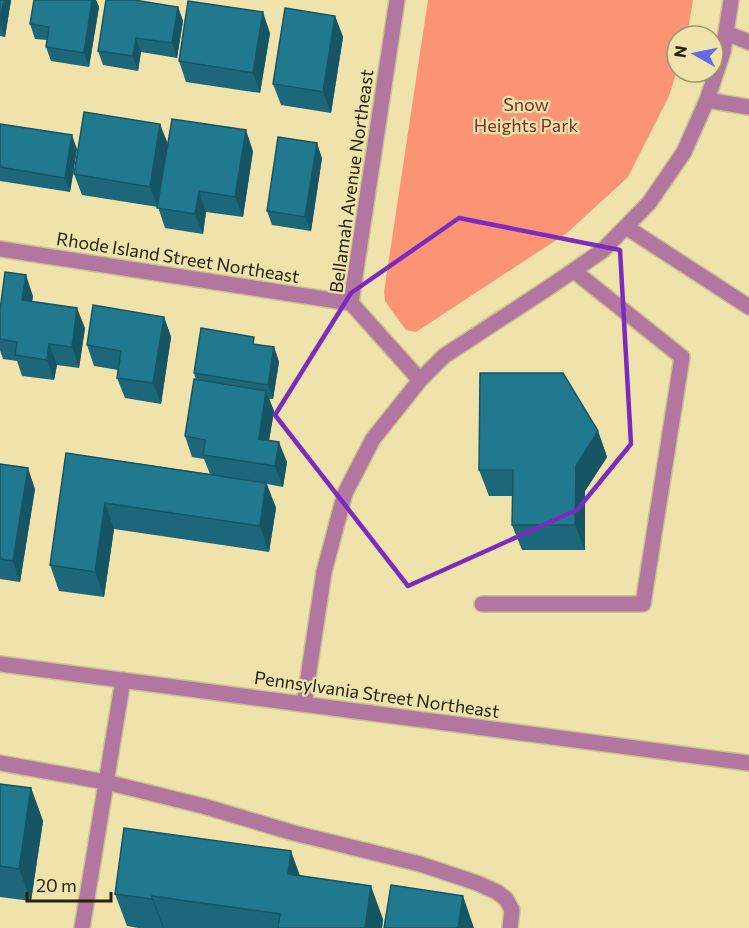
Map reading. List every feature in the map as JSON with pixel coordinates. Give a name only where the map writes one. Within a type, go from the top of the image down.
[{"type":"street","name":"Bellamah Avenue Northeast","points":[[397,0],[351,303],[420,380]]},
{"type":"street","points":[[304,704],[324,572],[345,493],[373,439],[420,380],[444,356],[602,251],[649,203],[684,152],[707,100],[723,52],[731,0]]},
{"type":"street","points":[[726,33],[749,42]]},
{"type":"street","points":[[707,100],[749,107]]},
{"type":"street","points":[[626,227],[749,307]]},
{"type":"street","name":"Rhode Island Street Northeast","points":[[0,249],[351,303]]},
{"type":"street","points":[[482,604],[643,604],[682,357],[574,271]]},
{"type":"street","name":"Pennsylvania Street Northeast","points":[[0,664],[749,763]]},
{"type":"street","points":[[82,928],[123,680]]},
{"type":"street","points":[[0,763],[106,782],[203,806],[294,833],[420,864],[497,892],[506,899],[512,910],[510,928]]},
{"type":"highlighted area","points":[[459,218],[620,250],[631,444],[577,510],[408,586],[275,415],[351,293]]},
{"type":"green space","name":"Snow Heights Park","points":[[428,0],[693,0],[689,24],[665,24],[665,84],[673,84],[669,96],[628,177],[567,233],[416,332],[406,330],[385,301],[384,292]]},
{"type":"building","points":[[0,0],[4,0],[0,23]]},
{"type":"building","points":[[34,0],[92,0],[84,53],[46,47],[49,27],[30,24]]},
{"type":"building","points":[[106,0],[134,0],[178,7],[172,43],[136,38],[133,56],[98,51]]},
{"type":"building","points":[[188,1],[263,12],[253,73],[179,61]]},
{"type":"building","points":[[285,8],[335,16],[323,92],[273,84]]},
{"type":"building","points":[[84,112],[160,124],[150,187],[74,174]]},
{"type":"building","points":[[172,119],[246,130],[235,197],[199,191],[195,214],[157,208]]},
{"type":"building","points":[[0,124],[72,135],[65,178],[0,167]]},
{"type":"building","points":[[278,137],[317,143],[305,217],[267,211]]},
{"type":"building","points":[[5,272],[26,275],[22,300],[77,308],[72,347],[49,344],[47,360],[15,355],[17,342],[0,339],[0,310]]},
{"type":"building","points":[[93,305],[164,317],[153,383],[117,378],[121,351],[87,345]]},
{"type":"building","points":[[201,328],[254,337],[253,344],[274,347],[268,385],[194,373]]},
{"type":"building","points":[[480,373],[563,373],[598,431],[576,466],[575,525],[512,525],[513,470],[479,470]]},
{"type":"building","points":[[194,379],[266,391],[259,439],[279,442],[275,466],[203,455],[205,440],[185,436]]},
{"type":"building","points":[[66,453],[266,483],[260,526],[105,503],[95,572],[50,565]]},
{"type":"building","points":[[0,464],[28,468],[13,561],[0,559]]},
{"type":"building","points":[[0,784],[31,788],[19,869],[0,866]]},
{"type":"building","points":[[124,828],[291,851],[288,874],[371,886],[365,928],[278,928],[280,914],[152,896],[152,899],[115,894]]},
{"type":"building","points":[[391,885],[463,896],[458,928],[384,928]]}]
